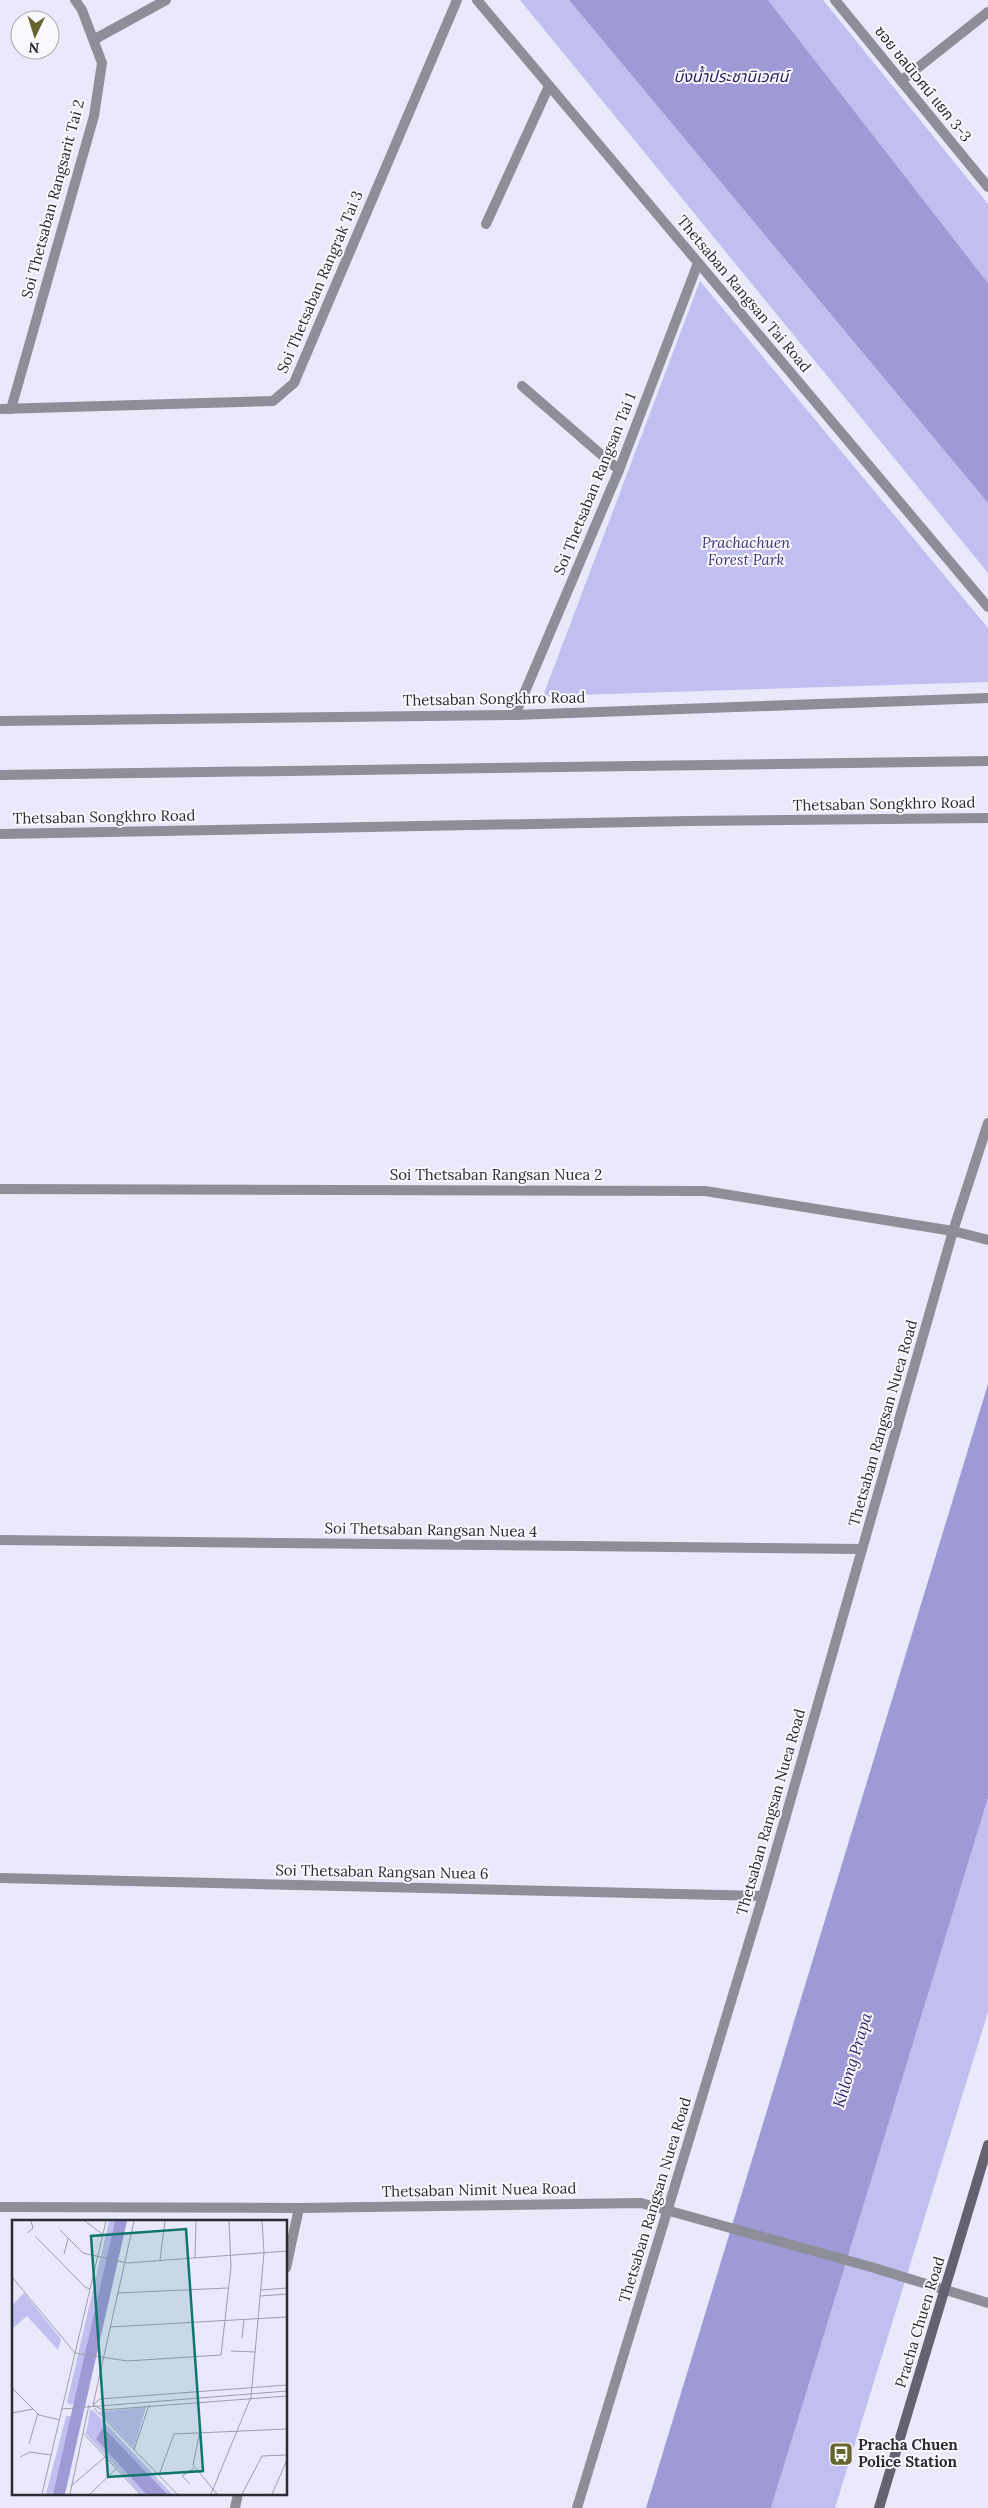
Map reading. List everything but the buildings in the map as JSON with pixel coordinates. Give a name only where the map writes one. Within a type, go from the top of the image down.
[{"type":"main road","name":"Pracha Chuen Road","points":[[879,2508],[988,2144]]},
{"type":"street","name":"Soi Thetsaban Rangsarit Tai 2","points":[[5,409],[94,116],[102,63],[95,39],[82,10],[74,0]]},
{"type":"street","points":[[95,39],[166,0]]},
{"type":"street","name":"Soi Thetsaban Rangrak Tai 3","points":[[5,409],[273,401],[294,383],[457,0]]},
{"type":"street","name":"Thetsaban Rangsan Tai Road","points":[[477,0],[988,607]]},
{"type":"street","name":"ซอย ชลนิเวศน์ แยก 3-3","points":[[836,0],[988,187]]},
{"type":"street","points":[[902,81],[988,12]]},
{"type":"street","points":[[486,224],[549,86]]},
{"type":"street","name":"Soi Thetsaban Rangsan Tai 1","points":[[515,715],[619,470],[698,262]]},
{"type":"street","points":[[522,386],[619,470]]},
{"type":"street","name":"Thetsaban Songkhro Road","points":[[0,721],[515,715],[988,698]]},
{"type":"street","points":[[0,775],[988,761]]},
{"type":"street","name":"Thetsaban Songkhro Road","points":[[0,834],[678,821],[988,818]]},
{"type":"street","name":"Thetsaban Rangsan Nuea Road","points":[[577,2508],[763,1896],[953,1231],[988,1123]]},
{"type":"street","name":"Soi Thetsaban Rangsan Nuea 2","points":[[0,1189],[705,1191],[953,1231],[988,1240]]},
{"type":"street","name":"Soi Thetsaban Rangsan Nuea 4","points":[[0,1540],[862,1549]]},
{"type":"street","name":"Soi Thetsaban Rangsan Nuea 6","points":[[0,1878],[763,1896]]},
{"type":"street","name":"Thetsaban Nimit Nuea Road","points":[[0,2207],[299,2208],[641,2203],[668,2208],[689,2216],[871,2267],[988,2303]]},
{"type":"street","points":[[288,2259],[299,2208]]},
{"type":"green space","points":[[520,0],[569,0],[988,503],[988,573]]},
{"type":"green space","points":[[768,0],[823,0],[988,204],[988,283]]},
{"type":"green space","name":"Prachachuen Forest Park","points":[[700,281],[988,628],[988,682],[543,696]]},
{"type":"green space","points":[[988,1798],[988,2012],[835,2508],[771,2508]]},
{"type":"water","name":"บึงน้ำประชานิเวศน์","points":[[569,0],[768,0],[988,283],[988,503]]},
{"type":"water","name":"Khlong Prapa","points":[[988,1384],[988,1798],[771,2508],[646,2508]]},
{"type":"place","name":"Pracha Chuen Police Station","points":[[841,2454]]}]
